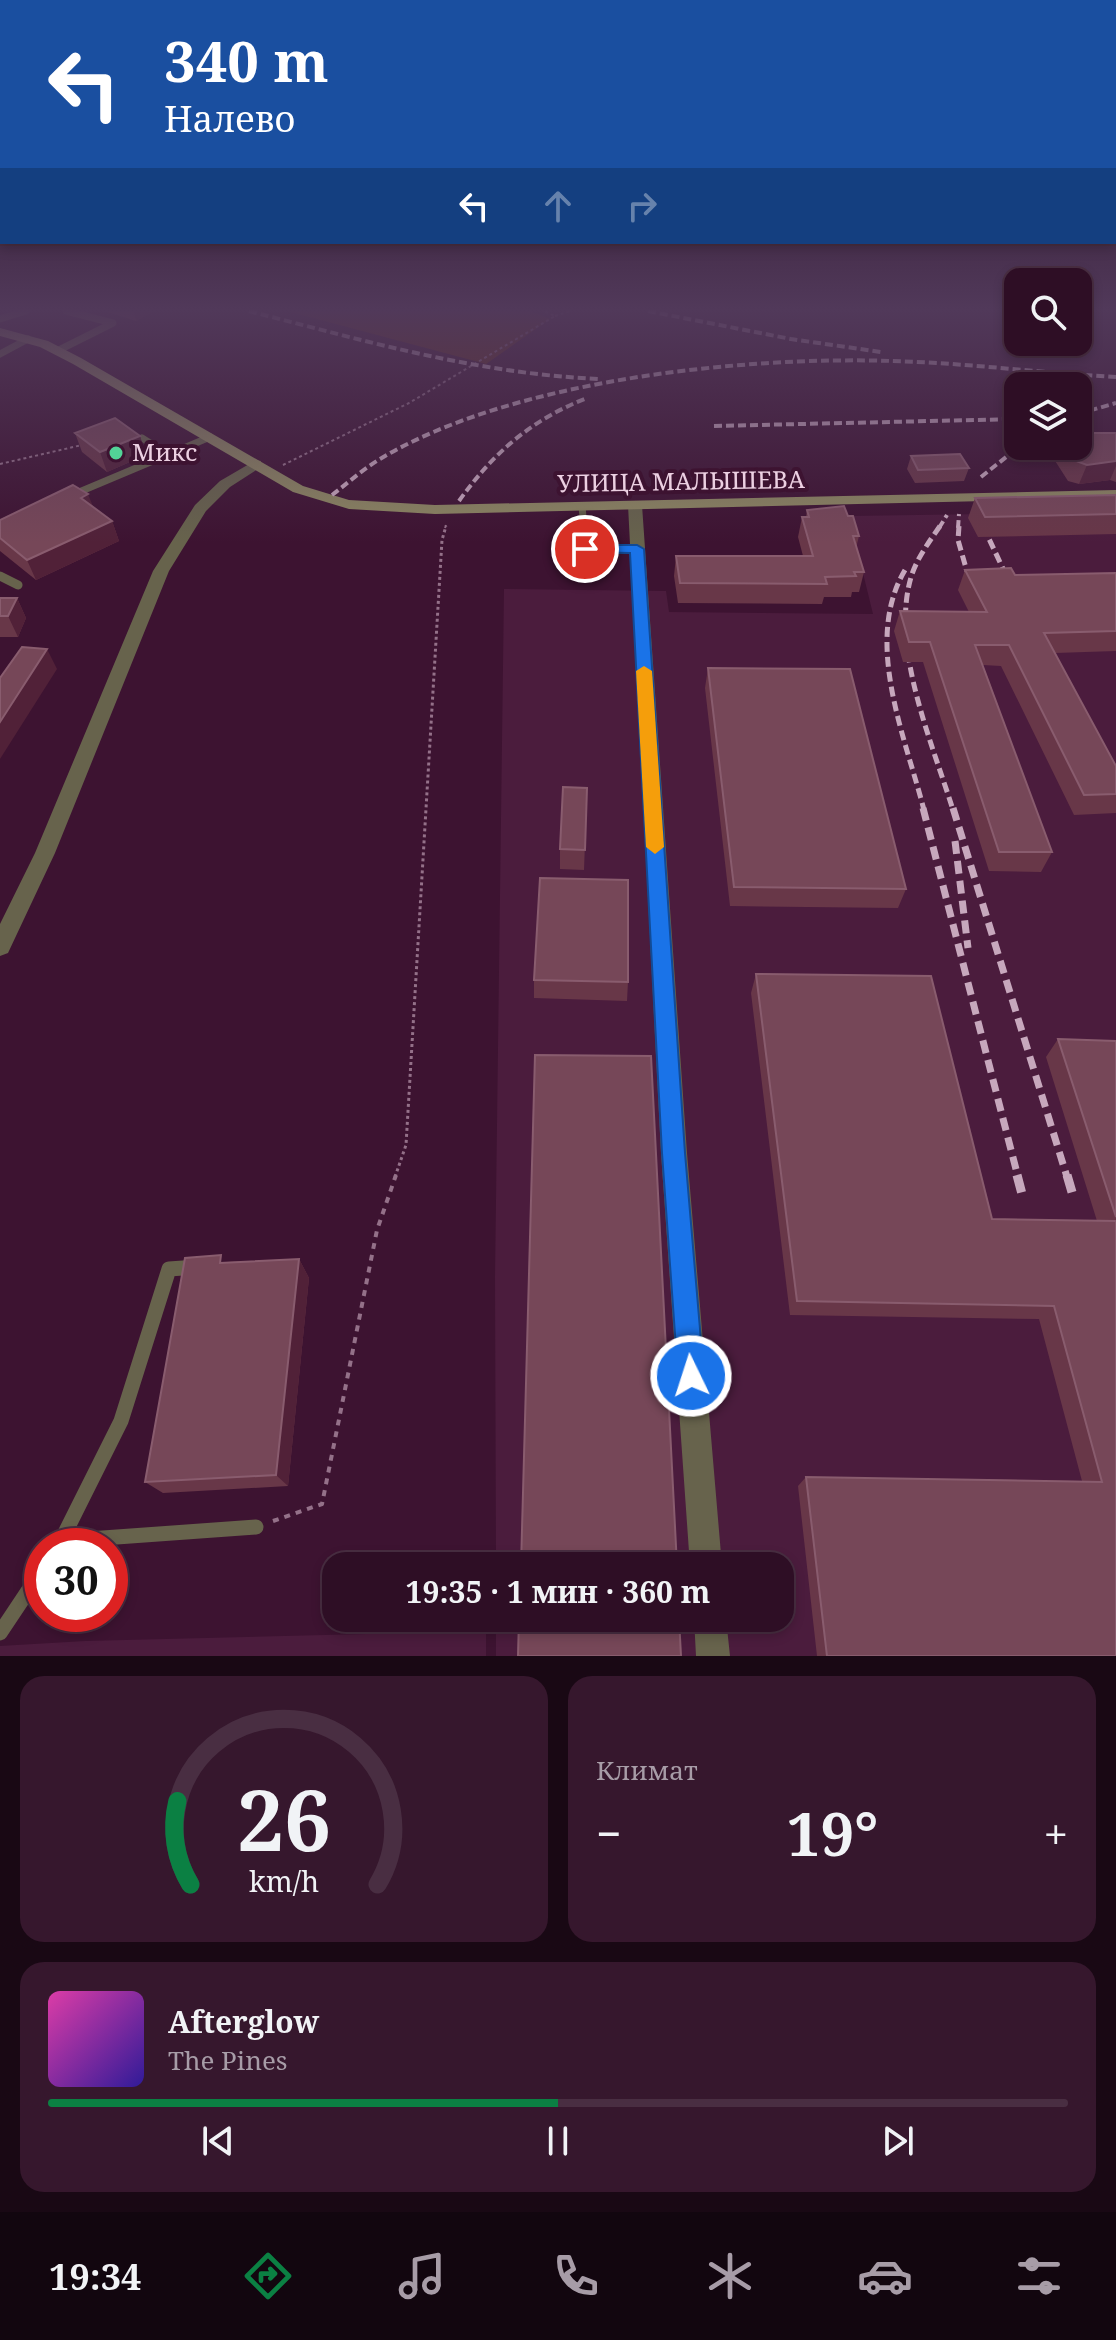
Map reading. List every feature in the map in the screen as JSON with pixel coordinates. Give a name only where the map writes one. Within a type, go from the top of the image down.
[{"type":"main road","name":"УЛИЦА МАЛЫШЕВА","points":[[123,388],[317,498],[362,506],[582,506],[1116,494]]},
{"type":"street","points":[[0,947],[45,853],[161,571],[200,508],[225,484],[262,468]]},
{"type":"street","points":[[635,505],[674,1153],[705,1552]]},
{"type":"street","points":[[711,1632],[713,1656]]},
{"type":"lane","points":[[57,502],[210,437]]},
{"type":"lane","points":[[142,438],[167,454]]},
{"type":"lane","points":[[582,506],[585,549],[637,549]]},
{"type":"lane","points":[[0,576],[18,585]]},
{"type":"lane","points":[[67,1528],[121,1421],[169,1269],[214,1265]]},
{"type":"lane","points":[[128,1538],[256,1527]]},
{"type":"lane","points":[[0,1633],[24,1597]]},
{"type":"path","points":[[262,468],[409,403],[434,388]]},
{"type":"path","points":[[0,464],[95,442]]},
{"type":"path","points":[[256,1527],[322,1504],[377,1230],[406,1145],[442,540],[449,520]]},
{"type":"shaded area","points":[[1116,512],[1116,1656],[496,1656],[496,1632],[794,1632],[794,1552],[496,1552],[495,1277],[504,589],[666,591],[669,612],[873,614],[849,516]]},
{"type":"shaded area","points":[[486,1632],[486,1656],[0,1656],[0,1646],[85,1641]]},
{"type":"building","points":[[115,418],[140,436],[100,452],[75,433]]},
{"type":"building","points":[[1092,433],[1116,433],[1116,461],[1087,465],[1076,461],[1092,460]]},
{"type":"building","points":[[960,454],[969,468],[918,470],[911,456]]},
{"type":"building","points":[[73,485],[88,494],[81,498],[112,521],[27,560],[0,538],[0,520]]},
{"type":"building","points":[[1116,495],[1116,514],[985,517],[975,498]]},
{"type":"building","points":[[844,506],[848,516],[853,516],[859,536],[853,536],[864,572],[854,572],[856,576],[825,577],[827,584],[680,583],[676,556],[813,556],[802,517],[809,517],[807,510]]},
{"type":"building","points":[[1011,568],[1015,575],[1116,573],[1116,631],[1044,633],[1116,766],[1116,794],[1084,795],[1009,645],[975,645],[1052,852],[999,852],[930,642],[909,642],[900,611],[987,612],[965,570]]},
{"type":"building","points":[[0,598],[17,598],[8,616],[0,616]]},
{"type":"building","points":[[22,647],[47,649],[0,722],[0,678]]},
{"type":"building","points":[[708,668],[850,669],[906,889],[734,887]]},
{"type":"building","points":[[563,787],[587,788],[585,850],[560,849]]},
{"type":"building","points":[[540,878],[628,880],[628,982],[534,980]]},
{"type":"building","points":[[756,974],[931,976],[992,1219],[1116,1221],[1116,1656],[827,1656],[806,1477],[1102,1482],[1054,1306],[797,1301]]},
{"type":"building","points":[[1058,1039],[1116,1041],[1116,1217]]},
{"type":"building","points":[[535,1055],[651,1056],[676,1552],[521,1552]]},
{"type":"building","points":[[221,1255],[220,1263],[299,1259],[276,1475],[145,1482],[185,1258]]},
{"type":"building","points":[[519,1632],[680,1632],[681,1656],[518,1656]]},
{"type":"railway","points":[[332,495],[380,459],[434,432],[494,410],[578,388]]},
{"type":"railway","points":[[459,501],[486,467],[515,439],[548,416],[587,398]]},
{"type":"railway","points":[[1092,410],[1116,403]]},
{"type":"railway","points":[[714,426],[1004,419]]},
{"type":"railway","points":[[981,477],[1004,459]]},
{"type":"railway","points":[[958,528],[959,514]]},
{"type":"railway","points":[[939,528],[947,515]]},
{"type":"railway","points":[[979,518],[983,526]]},
{"type":"railway","points":[[940,526],[912,574],[906,602],[906,631],[916,693],[953,810]]},
{"type":"railway","points":[[959,526],[958,540],[972,589]]},
{"type":"railway","points":[[983,526],[1013,590]]},
{"type":"railway","points":[[905,570],[893,598],[888,627],[888,658],[899,720],[924,810]]},
{"type":"railway","points":[[923,808],[1018,1177]]},
{"type":"railway","points":[[953,808],[1067,1177]]},
{"type":"railway","points":[[955,841],[968,948]]},
{"type":"railway","points":[[1017,1175],[1022,1194]]},
{"type":"railway","points":[[1067,1175],[1074,1199]]},
{"type":"slow traffic","points":[[644,671],[655,847]]},
{"type":"place","name":"Микс","points":[[116,453]]},
{"type":"route","points":[[585,549],[637,549],[674,1153],[691,1376]]}]
